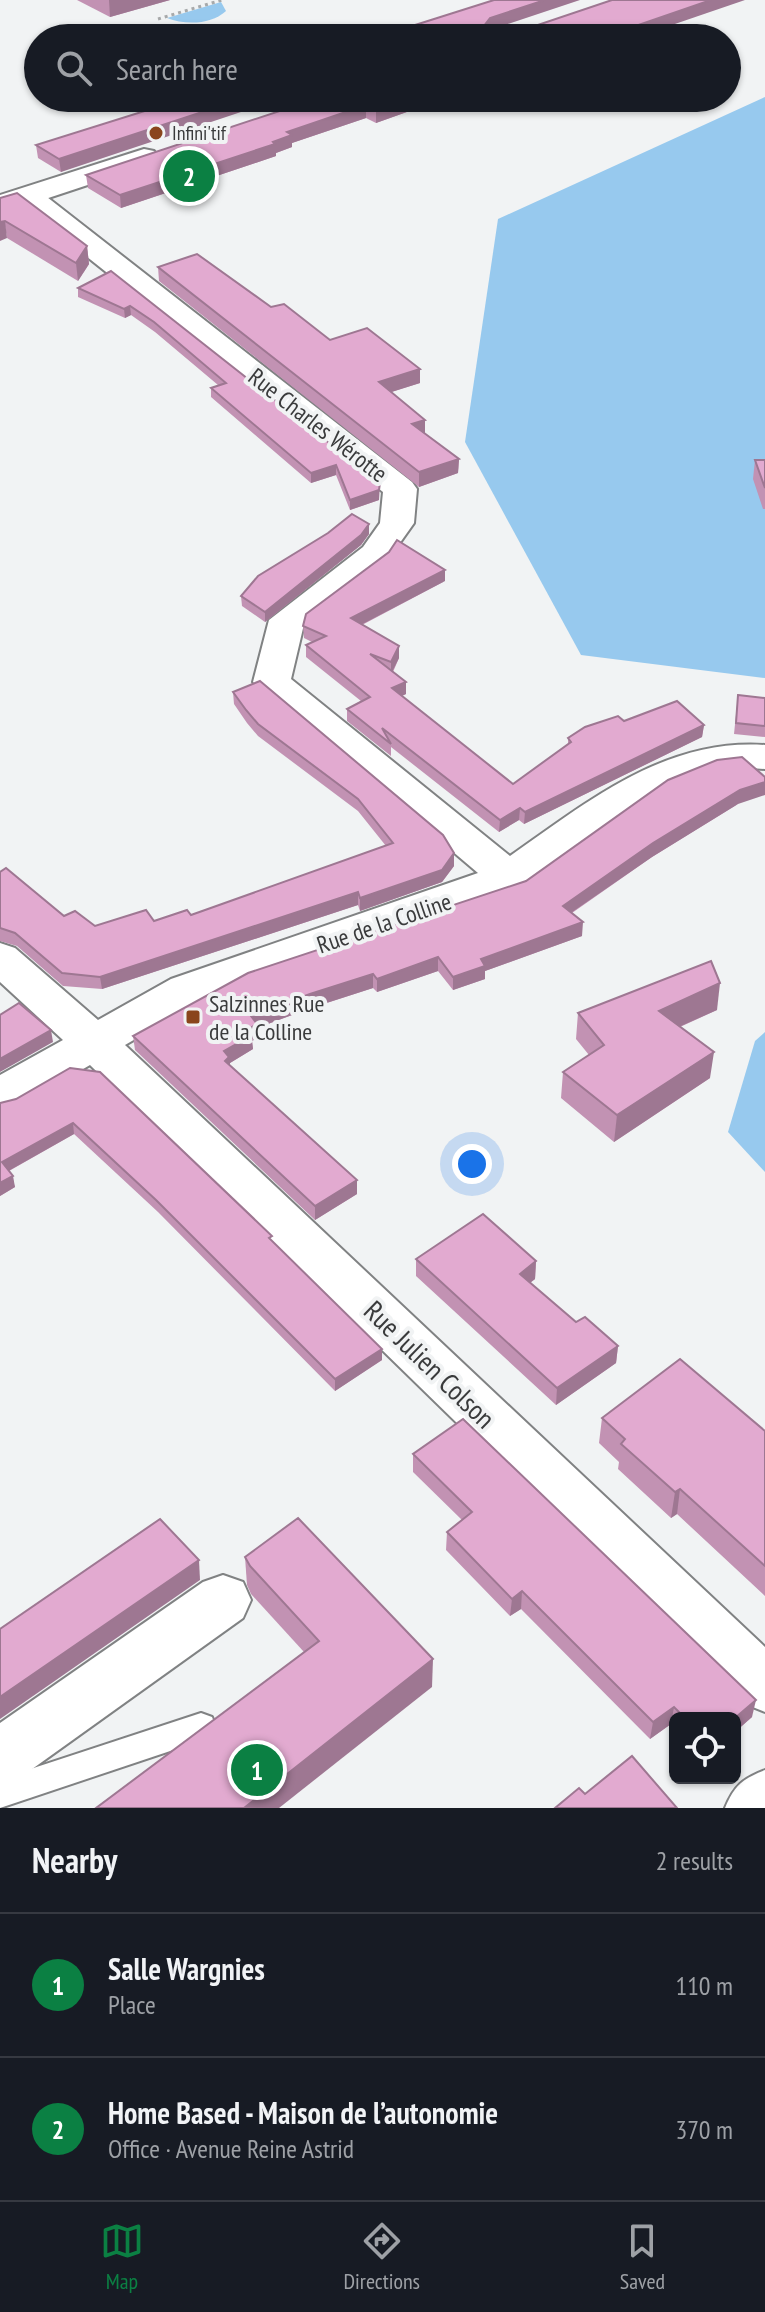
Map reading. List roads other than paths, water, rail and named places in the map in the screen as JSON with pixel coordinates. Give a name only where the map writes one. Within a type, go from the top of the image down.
[{"type":"main road","points":[[14,201],[174,147]]},
{"type":"street","name":"Rue Charles Wérotte","points":[[14,201],[400,489],[397,523],[375,554],[287,620],[272,682],[509,877]]},
{"type":"street","name":"Rue de la Colline","points":[[0,1096],[186,990],[509,877],[629,791],[705,760],[736,755],[765,757]]},
{"type":"street","name":"Rue Julien Colson","points":[[0,958],[95,1043],[765,1685]]},
{"type":"street","points":[[0,1757],[223,1600]]},
{"type":"street","points":[[755,1808],[765,1799]]},
{"type":"lane","points":[[0,1794],[201,1727]]},
{"type":"place","name":"Infini'tif","points":[[156,133]]},
{"type":"place","name":"Home Based - Maison de l’autonomie","points":[[189,176]]},
{"type":"place","name":"Salzinnes Rue de la Colline","points":[[193,1017]]},
{"type":"place","name":"Salle Wargnies","points":[[257,1770]]}]
